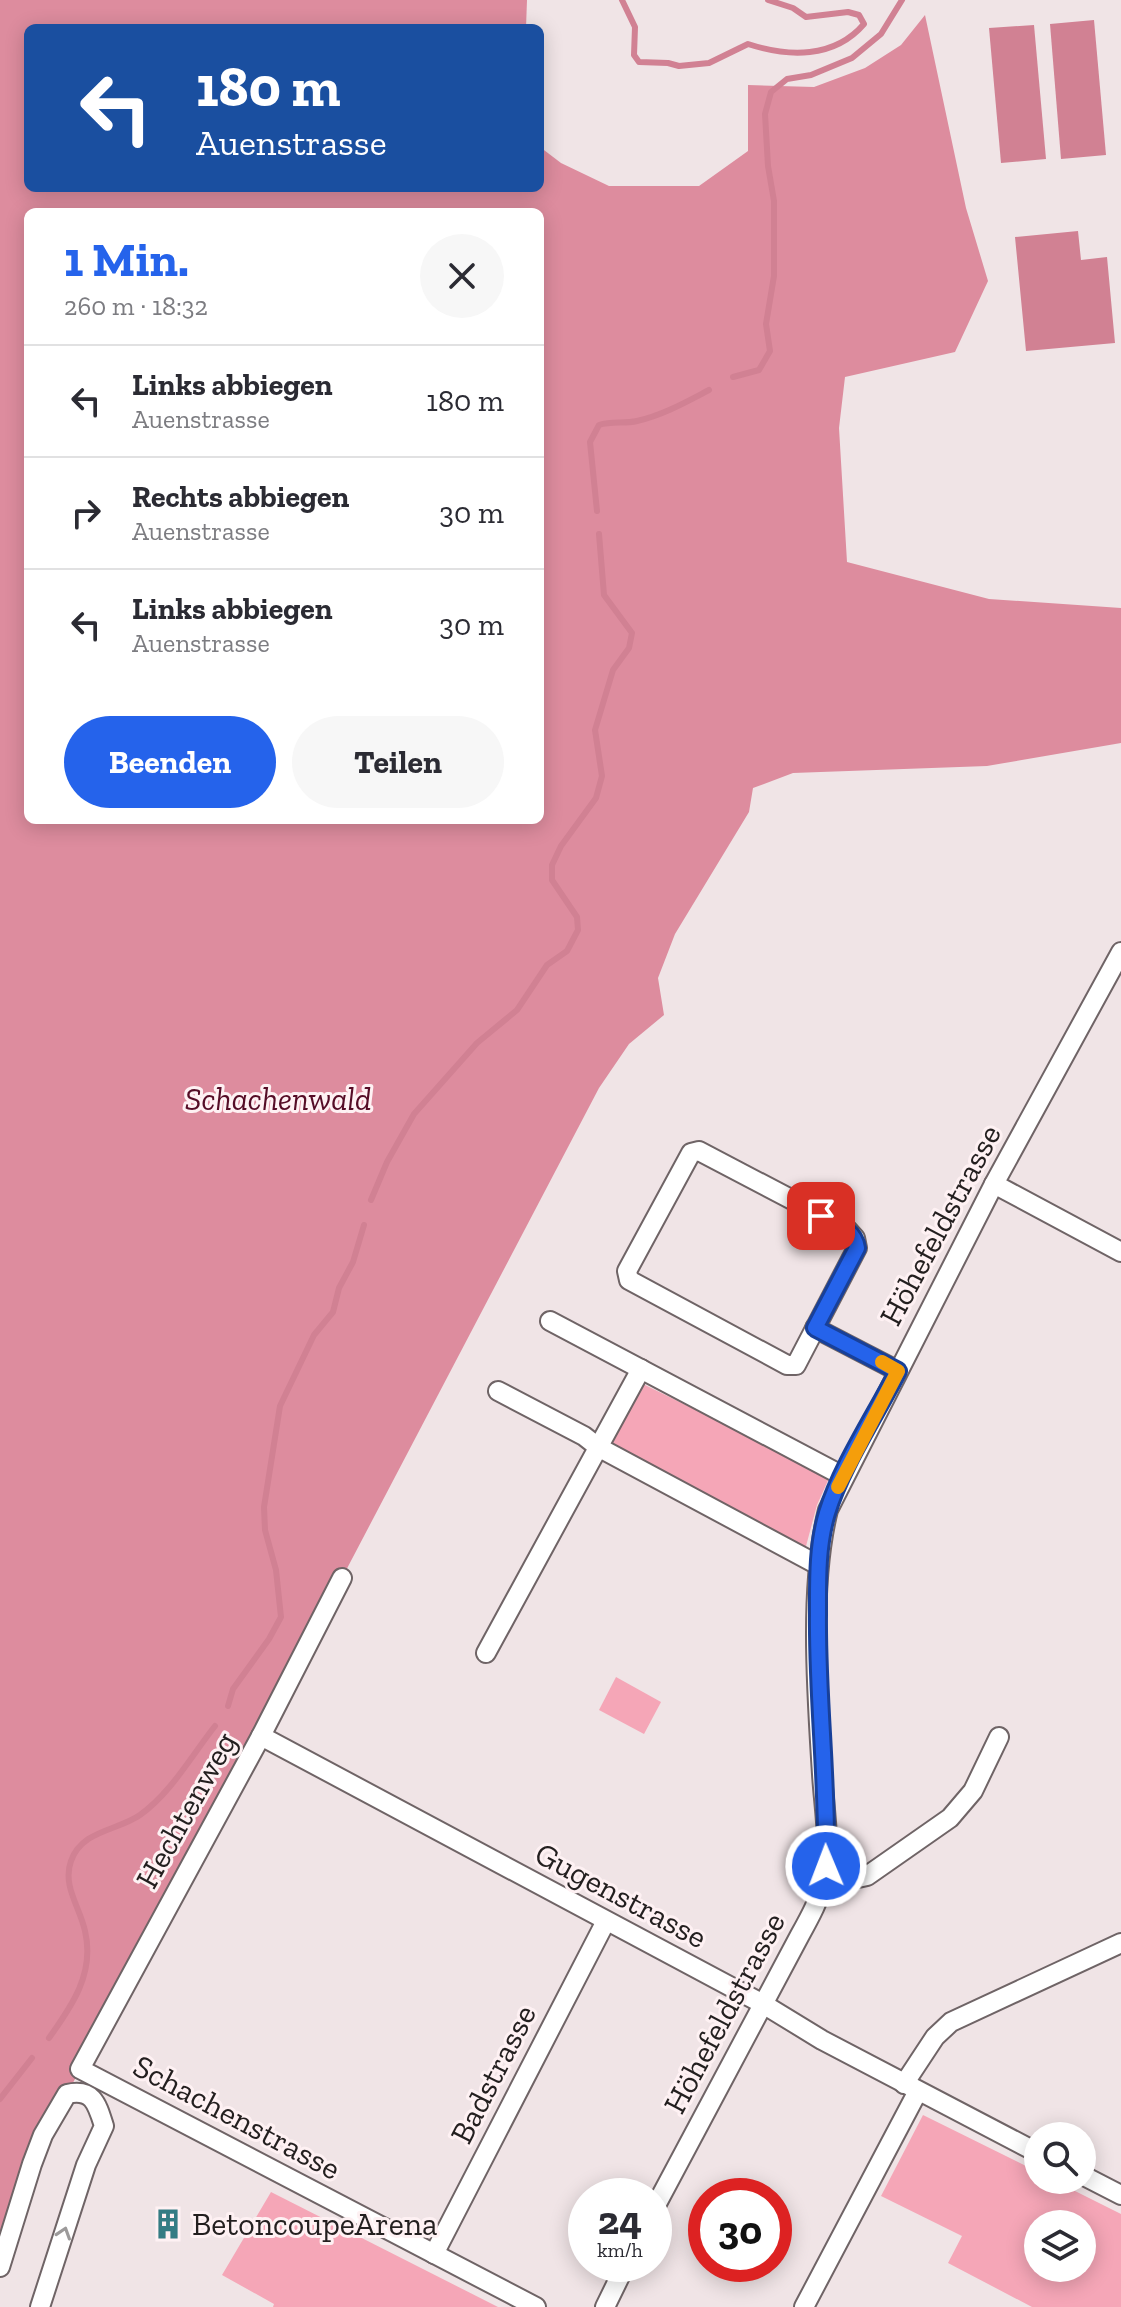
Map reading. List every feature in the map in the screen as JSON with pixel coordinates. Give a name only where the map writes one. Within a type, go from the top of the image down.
[{"type":"street","name":"Höhefeldstrasse","points":[[670,2178],[816,1904],[824,1881],[827,1842],[818,1652],[818,1565],[828,1510],[994,1184],[1121,952]]},
{"type":"street","points":[[699,1151],[846,1228],[855,1238],[857,1248],[815,1328],[796,1365],[787,1365],[629,1280],[627,1271],[691,1153],[699,1151]]},
{"type":"street","points":[[994,1184],[1121,1252]]},
{"type":"street","points":[[550,1321],[843,1476]]},
{"type":"street","points":[[815,1328],[898,1371]]},
{"type":"street","points":[[486,1653],[641,1369]]},
{"type":"street","points":[[498,1391],[818,1565]]},
{"type":"street","name":"Hechtenweg","points":[[80,2069],[261,1736],[342,1578]]},
{"type":"street","name":"Gugenstrasse","points":[[261,1736],[763,2004],[911,2088],[1024,2146]]},
{"type":"street","points":[[824,1881],[835,1883],[867,1876],[950,1818],[973,1791],[999,1737]]},
{"type":"street","name":"Badstrasse","points":[[434,2254],[606,1921]]},
{"type":"street","points":[[804,2307],[935,2037],[951,2022],[1121,1943]]},
{"type":"street","name":"Schachenstrasse","points":[[80,2069],[536,2307]]},
{"type":"street","points":[[0,2267],[43,2135],[67,2094],[79,2091],[89,2095],[104,2126],[86,2165],[40,2307]]},
{"type":"street","points":[[1096,2182],[1121,2195]]},
{"type":"street","points":[[605,2307],[617,2282]]},
{"type":"shaded area","points":[[1094,20],[1106,155],[1061,159],[1050,24]]},
{"type":"shaded area","points":[[1034,25],[1046,159],[1001,163],[989,28]]},
{"type":"shaded area","points":[[1078,231],[1081,260],[1107,257],[1115,343],[1026,351],[1015,237]]},
{"type":"shaded area","points":[[641,1383],[830,1476],[817,1505],[805,1550],[607,1444]]},
{"type":"shaded area","points":[[616,1677],[661,1702],[644,1734],[599,1710]]},
{"type":"shaded area","points":[[923,2115],[1024,2165],[1024,2194],[1081,2194],[1121,2214],[1121,2307],[1032,2307],[948,2263],[962,2236],[881,2196]]},
{"type":"shaded area","points":[[271,2192],[498,2307],[273,2307],[274,2304],[222,2275]]},
{"type":"green space","name":"Schachenwald","points":[[0,0],[527,0],[526,24],[24,24],[24,192],[544,192],[544,150],[561,163],[609,186],[699,186],[748,151],[748,85],[814,87],[865,68],[901,45],[925,15],[966,208],[988,281],[955,352],[845,377],[839,428],[847,562],[989,599],[1121,608],[1121,743],[987,766],[793,773],[753,788],[749,812],[675,934],[658,978],[664,1015],[629,1044],[599,1088],[67,2094],[0,2267]]},
{"type":"waterway","points":[[622,0],[635,27],[634,55],[639,62],[679,66],[709,63],[748,44],[794,53],[825,49],[839,44],[864,24],[859,15],[848,12],[806,17],[793,8],[768,0]]},
{"type":"waterway","points":[[733,377],[759,370],[770,351],[766,324],[774,276],[774,201],[765,114],[771,92],[787,79],[811,75],[852,58],[881,34],[902,0]]},
{"type":"waterway","points":[[597,511],[590,442],[599,425],[647,418],[709,390]]},
{"type":"waterway","points":[[371,1200],[387,1162],[414,1114],[477,1043],[517,1010],[547,965],[567,951],[578,930],[577,917],[552,880],[552,865],[561,846],[596,798],[602,776],[595,730],[613,670],[629,648],[632,633],[604,595],[599,534]]},
{"type":"waterway","points":[[228,1706],[233,1689],[281,1617],[276,1570],[265,1530],[264,1507],[280,1406],[314,1335],[333,1312],[339,1288],[353,1262],[364,1225]]},
{"type":"waterway","points":[[49,2038],[73,2001],[87,1961],[85,1931],[69,1879],[71,1861],[76,1851],[92,1837],[131,1820],[151,1806],[171,1785],[215,1726]]},
{"type":"waterway","points":[[0,2099],[32,2058]]},
{"type":"slow traffic","points":[[838,1487],[898,1371],[882,1362]]},
{"type":"place","name":"BetoncoupeArena","points":[[168,2224]]},
{"type":"route","points":[[821,1216],[846,1228],[855,1238],[857,1248],[815,1328],[898,1371],[828,1510],[818,1565],[826,1866]]}]
